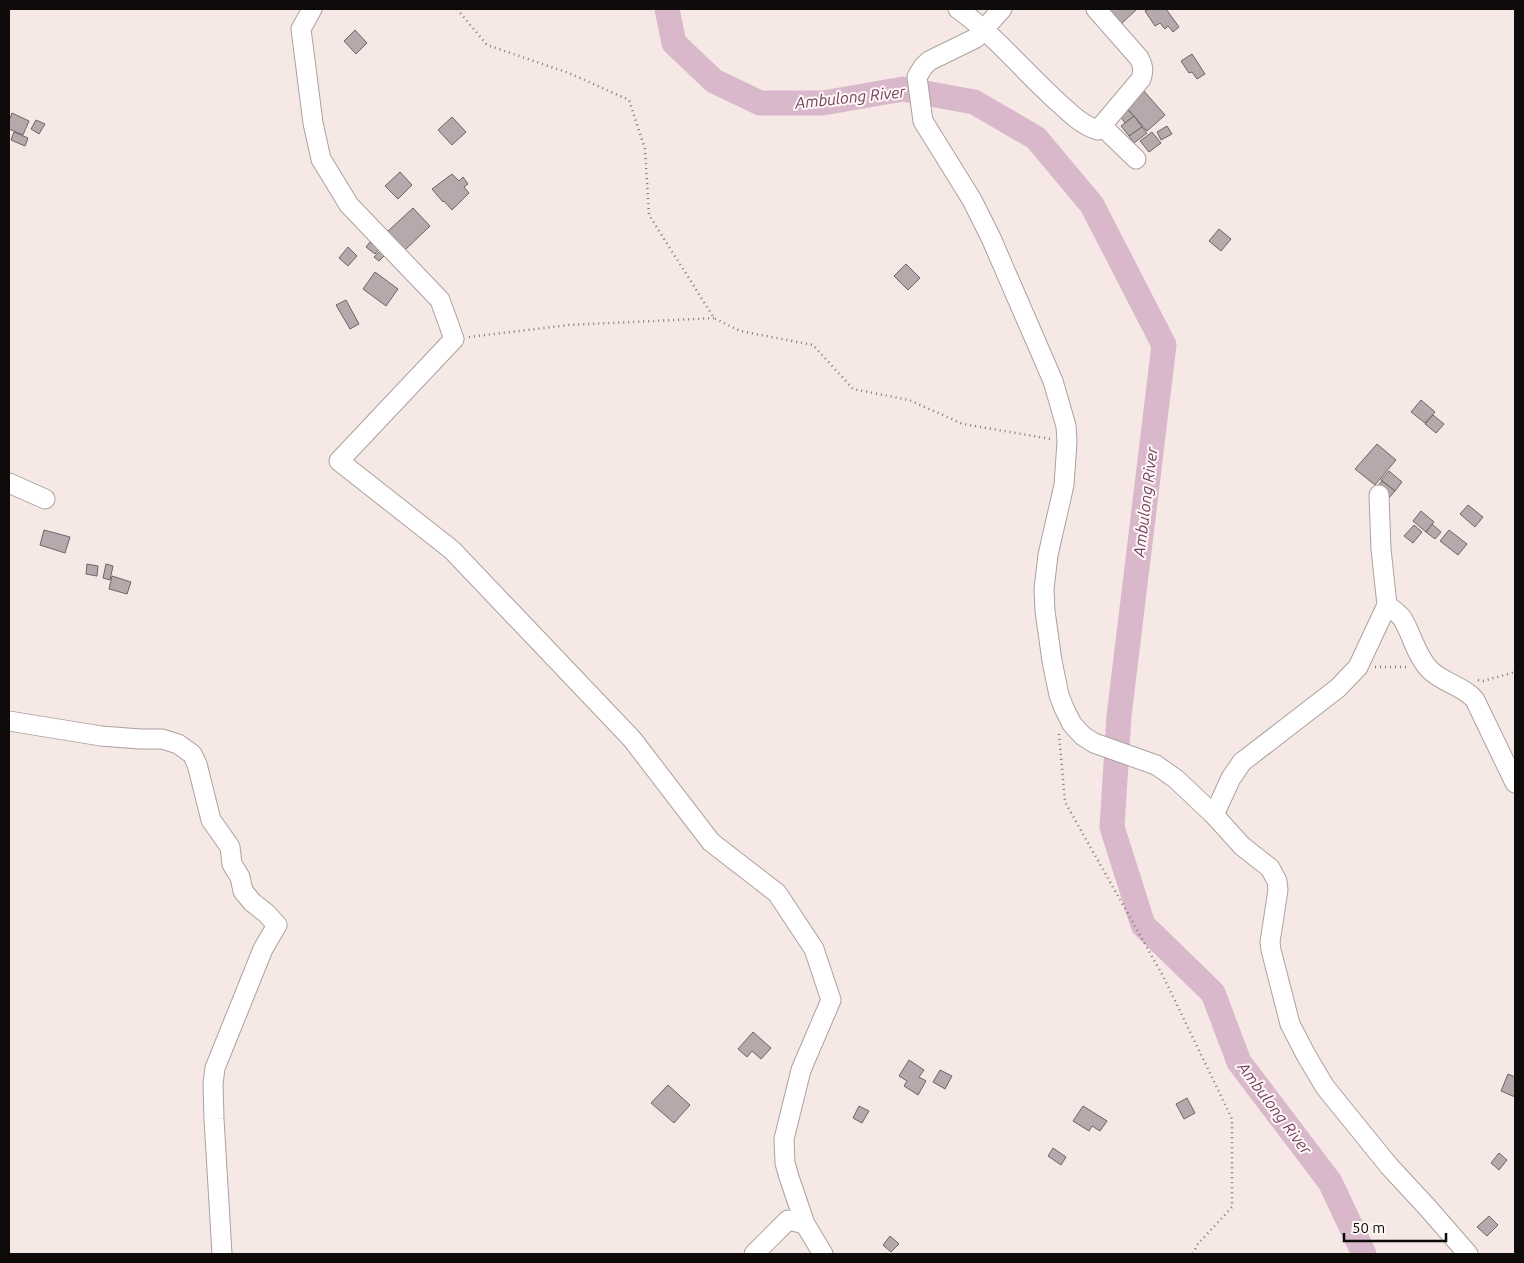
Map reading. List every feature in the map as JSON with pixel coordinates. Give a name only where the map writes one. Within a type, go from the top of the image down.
[{"type":"street","points":[[312,9],[301,29],[313,123],[322,159],[350,204],[440,300],[454,338],[340,461],[452,550],[632,739],[711,842],[777,893],[814,949],[831,1000],[801,1070],[784,1139],[785,1163],[805,1224],[823,1254]]},
{"type":"street","points":[[958,9],[985,30],[1038,84],[1073,115],[1090,128],[1098,130],[1141,79],[1144,72],[1139,58],[1096,9]]},
{"type":"street","points":[[1002,9],[976,38],[929,61],[917,78],[923,122],[972,200],[991,238],[1053,381],[1064,417],[1067,442],[1064,485],[1045,570],[1044,589],[1053,668],[1059,695],[1072,724],[1083,736],[1094,743],[1156,765],[1176,779],[1214,815],[1242,846],[1270,868],[1277,881],[1278,898],[1270,942],[1271,950],[1290,1024],[1325,1087],[1383,1159],[1468,1254]]},
{"type":"street","points":[[1102,126],[1136,159]]},
{"type":"street","points":[[9,483],[44,499]]},
{"type":"street","points":[[1214,815],[1230,778],[1242,762],[1338,688],[1358,667],[1387,605],[1380,549],[1379,495]]},
{"type":"street","points":[[1387,605],[1402,618],[1421,658],[1430,670],[1475,700],[1515,783]]},
{"type":"street","points":[[9,721],[101,736],[140,739],[162,738],[178,744],[192,754],[197,764],[211,820],[230,847],[232,864],[240,878],[243,891],[277,925],[262,949],[215,1068],[213,1084],[214,1119],[222,1254]]},
{"type":"street","points":[[754,1254],[788,1220],[805,1224]]},
{"type":"path","points":[[457,9],[487,46],[569,73],[629,100],[644,149],[649,215],[714,318]]},
{"type":"path","points":[[454,338],[569,324],[714,318],[740,331],[813,345],[853,389],[909,400],[963,424],[1067,442]]},
{"type":"path","points":[[1064,708],[1058,736],[1065,802],[1163,976],[1232,1119],[1232,1207],[1197,1245],[1193,1254]]},
{"type":"building","points":[[1105,9],[1137,9],[1120,25]]},
{"type":"building","points":[[1149,9],[1166,9],[1179,27],[1173,32],[1168,26],[1165,29],[1160,23],[1155,26],[1145,11]]},
{"type":"building","points":[[355,30],[367,43],[356,54],[344,41]]},
{"type":"building","points":[[1192,54],[1205,74],[1197,79],[1192,72],[1189,73],[1181,61]]},
{"type":"building","points":[[1143,90],[1165,115],[1147,131],[1125,106]]},
{"type":"building","points":[[1128,110],[1134,116],[1125,123],[1120,116]]},
{"type":"building","points":[[12,113],[29,121],[23,135],[9,129]]},
{"type":"building","points":[[1134,116],[1142,127],[1129,136],[1121,126]]},
{"type":"building","points":[[452,117],[466,132],[452,145],[438,130]]},
{"type":"building","points":[[36,120],[45,124],[39,134],[31,129]]},
{"type":"building","points":[[1167,126],[1172,134],[1161,140],[1157,132]]},
{"type":"building","points":[[1142,127],[1147,133],[1134,143],[1129,136]]},
{"type":"building","points":[[14,132],[28,138],[25,146],[11,140]]},
{"type":"building","points":[[1152,132],[1161,143],[1149,152],[1140,141]]},
{"type":"building","points":[[400,172],[412,185],[398,199],[385,186]]},
{"type":"building","points":[[452,174],[459,181],[463,177],[468,184],[464,187],[469,193],[452,210],[432,189]]},
{"type":"building","points":[[413,208],[430,226],[405,250],[387,232]]},
{"type":"building","points":[[1219,229],[1231,239],[1221,251],[1209,241]]},
{"type":"building","points":[[370,242],[379,249],[375,254],[366,247]]},
{"type":"building","points":[[348,247],[357,256],[348,266],[339,258]]},
{"type":"building","points":[[380,251],[385,255],[379,261],[374,257]]},
{"type":"building","points":[[906,264],[920,278],[908,290],[894,276]]},
{"type":"building","points":[[375,272],[398,289],[386,306],[363,289]]},
{"type":"building","points":[[346,300],[359,324],[350,329],[336,305]]},
{"type":"building","points":[[1421,400],[1435,412],[1425,423],[1411,412]]},
{"type":"building","points":[[1433,415],[1444,424],[1436,433],[1425,424]]},
{"type":"building","points":[[1377,444],[1396,460],[1375,485],[1355,469]]},
{"type":"building","points":[[1389,471],[1402,482],[1395,491],[1381,480]]},
{"type":"building","points":[[1382,481],[1395,491],[1388,499],[1375,489]]},
{"type":"building","points":[[1468,505],[1483,517],[1475,527],[1460,514]]},
{"type":"building","points":[[1421,511],[1434,522],[1426,532],[1413,521]]},
{"type":"building","points":[[1432,524],[1441,532],[1435,539],[1426,532]]},
{"type":"building","points":[[1414,525],[1422,532],[1413,543],[1404,536]]},
{"type":"building","points":[[44,530],[70,537],[65,553],[40,545]]},
{"type":"building","points":[[1449,530],[1467,544],[1458,555],[1440,541]]},
{"type":"building","points":[[87,564],[98,566],[97,576],[86,574]]},
{"type":"building","points":[[106,564],[113,566],[110,580],[103,578]]},
{"type":"building","points":[[112,576],[131,582],[127,594],[109,589]]},
{"type":"building","points":[[753,1032],[771,1048],[761,1059],[752,1051],[747,1057],[738,1049]]},
{"type":"building","points":[[909,1060],[924,1070],[919,1077],[926,1081],[918,1095],[904,1086],[907,1081],[899,1076]]},
{"type":"building","points":[[940,1070],[952,1076],[945,1089],[933,1082]]},
{"type":"building","points":[[1508,1074],[1515,1077],[1515,1097],[1501,1091]]},
{"type":"building","points":[[668,1085],[690,1105],[674,1123],[651,1103]]},
{"type":"building","points":[[1187,1098],[1195,1113],[1184,1119],[1176,1104]]},
{"type":"building","points":[[859,1106],[869,1111],[862,1123],[853,1118]]},
{"type":"building","points":[[1083,1106],[1107,1121],[1100,1131],[1092,1126],[1089,1131],[1073,1121]]},
{"type":"building","points":[[1053,1148],[1066,1157],[1061,1165],[1048,1156]]},
{"type":"building","points":[[1499,1153],[1507,1160],[1499,1170],[1491,1163]]},
{"type":"building","points":[[1489,1216],[1498,1225],[1487,1236],[1477,1227]]},
{"type":"building","points":[[890,1236],[899,1244],[891,1252],[883,1245]]},
{"type":"waterway","name":"Ambulong River","points":[[667,9],[674,43],[714,81],[760,103],[823,103],[903,89],[974,102],[1036,138],[1092,205],[1164,345],[1119,716],[1112,827],[1143,925],[1213,993],[1239,1062],[1330,1182],[1364,1254]]}]
